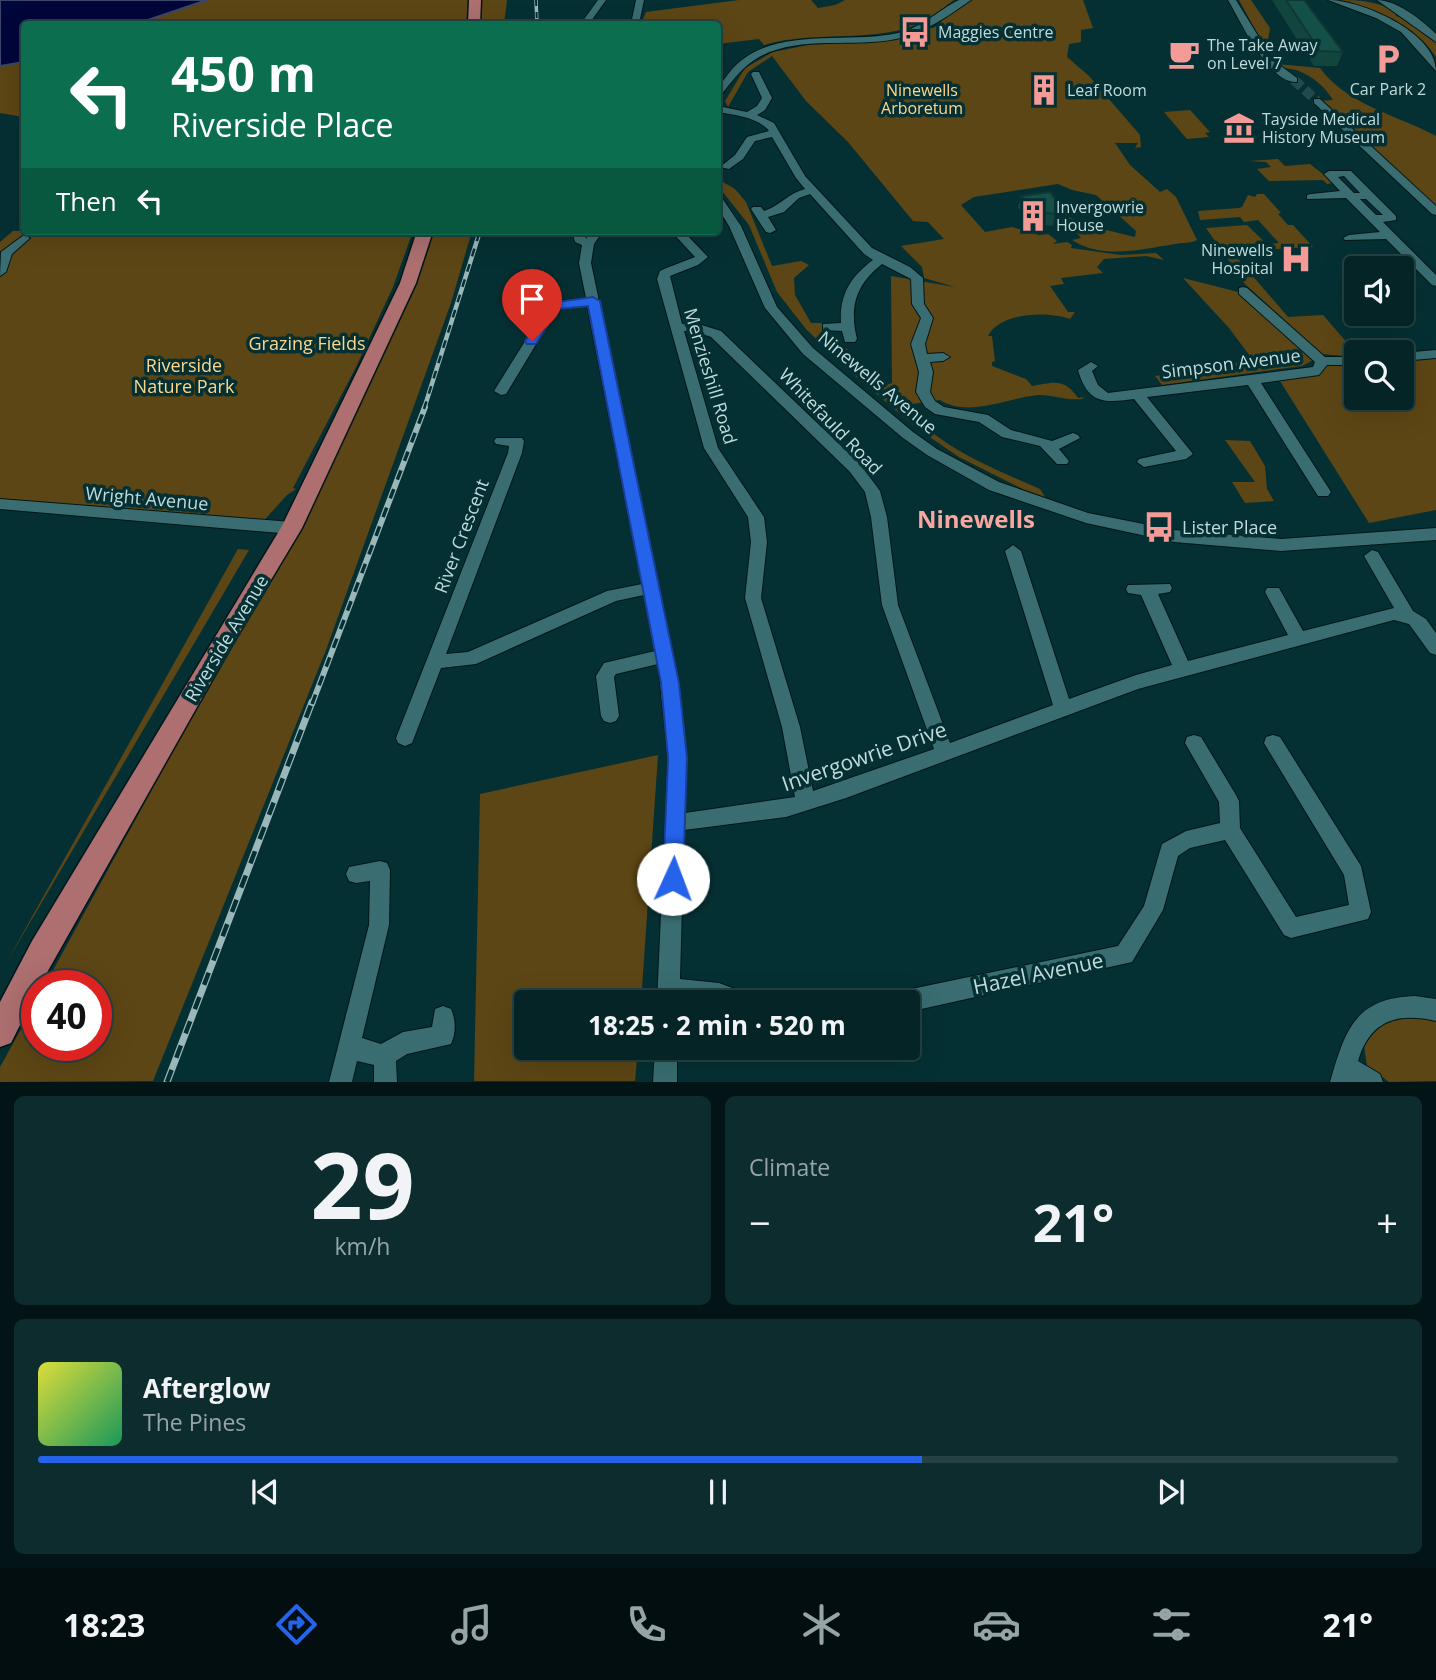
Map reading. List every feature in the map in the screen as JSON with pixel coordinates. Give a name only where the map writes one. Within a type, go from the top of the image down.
[{"type":"main road","points":[[474,21],[475,0]]},
{"type":"main road","name":"Riverside Avenue","points":[[0,1032],[42,951],[292,528],[408,283],[424,235]]},
{"type":"street","points":[[602,0],[589,19],[603,18]]},
{"type":"street","points":[[636,21],[640,0]]},
{"type":"street","points":[[721,88],[729,74],[743,61],[764,52],[806,41],[898,36],[935,21],[957,3],[967,0]]},
{"type":"street","points":[[1232,0],[1269,62],[1294,80]]},
{"type":"street","points":[[1332,0],[1401,27],[1425,48],[1436,68]]},
{"type":"street","points":[[1381,0],[1426,29],[1436,39]]},
{"type":"street","points":[[749,115],[761,108],[767,98],[754,78]]},
{"type":"street","points":[[1317,101],[1436,212]]},
{"type":"street","points":[[721,110],[749,115],[769,125],[811,191],[853,232],[868,251],[880,260],[904,268],[917,278],[918,304],[927,318],[918,344],[926,372],[923,392],[930,404],[940,411],[983,418],[1007,434],[1045,442],[1062,461]]},
{"type":"street","points":[[723,170],[739,157],[751,139],[775,133]]},
{"type":"street","points":[[1373,219],[1392,218],[1347,173],[1329,174],[1334,184],[1350,195],[1388,235],[1436,282]]},
{"type":"street","points":[[770,230],[760,212],[780,210],[795,194],[811,191]]},
{"type":"street","points":[[1311,197],[1369,195]]},
{"type":"street","name":"Ninewells Avenue","points":[[721,205],[735,226],[771,308],[808,351],[908,435],[994,486],[1086,518],[1174,536],[1281,545],[1436,534]]},
{"type":"street","points":[[595,235],[585,252],[593,301],[670,683],[677,758],[668,990]]},
{"type":"street","name":"Menzieshill Road","points":[[681,235],[702,257],[664,274],[676,328],[711,448],[755,517],[759,542],[753,598],[791,727],[806,802]]},
{"type":"street","points":[[1349,238],[1388,235]]},
{"type":"street","points":[[0,272],[7,252],[24,238]]},
{"type":"street","points":[[828,327],[848,333],[851,289],[856,278],[880,260]]},
{"type":"street","points":[[1243,290],[1322,361],[1344,362]]},
{"type":"street","points":[[520,295],[538,297],[554,305],[593,301]]},
{"type":"street","points":[[501,391],[554,305]]},
{"type":"street","name":"Whitefauld Road","points":[[676,328],[695,327],[716,334],[855,468],[872,491],[879,517],[890,605],[944,752]]},
{"type":"street","points":[[1414,356],[1436,354]]},
{"type":"street","points":[[920,358],[943,357]]},
{"type":"street","name":"Simpson Avenue","points":[[1091,366],[1084,370],[1089,383],[1101,396],[1138,395],[1314,372],[1319,369],[1322,361]]},
{"type":"street","points":[[510,377],[527,379]]},
{"type":"street","points":[[1252,380],[1323,492]]},
{"type":"street","points":[[1138,395],[1186,454],[1143,462]]},
{"type":"street","points":[[1051,447],[1073,438]]},
{"type":"street","name":"River Crescent","points":[[405,737],[515,453],[517,441],[501,441]]},
{"type":"street","name":"Wright Avenue","points":[[0,504],[292,528]]},
{"type":"street","name":"Ninewells Avenue","points":[[1331,541],[1436,528]]},
{"type":"street","points":[[1013,551],[1063,709]]},
{"type":"street","points":[[1372,555],[1406,613],[1422,623],[1434,642]]},
{"type":"street","points":[[436,661],[470,659],[612,595],[651,588]]},
{"type":"street","points":[[1149,588],[1182,668]]},
{"type":"street","points":[[1273,592],[1298,639]]},
{"type":"street","name":"Invergowrie Drive","points":[[675,823],[762,812],[806,802],[1182,668],[1406,613]]},
{"type":"street","points":[[610,716],[605,676],[610,668],[664,656]]},
{"type":"street","points":[[1194,743],[1229,801],[1230,830],[1292,928],[1361,912],[1354,873],[1273,743]]},
{"type":"street","name":"Hazel Avenue","points":[[920,998],[1124,956],[1153,910],[1169,849],[1186,840],[1230,830]]},
{"type":"street","points":[[340,1082],[379,925],[380,870],[356,874]]},
{"type":"street","points":[[1372,1082],[1343,1074],[1358,1032],[1377,1016],[1399,1007],[1426,1007],[1436,1010]]},
{"type":"street","points":[[383,1056],[403,1043],[443,1036],[443,1017]]},
{"type":"street","points":[[348,1049],[372,1050],[383,1056],[388,1068],[385,1082]]},
{"type":"street","points":[[665,1082],[666,1060]]},
{"type":"green space","points":[[0,0],[468,0],[466,21],[21,21],[21,116],[0,113]]},
{"type":"green space","points":[[479,0],[507,0],[504,21],[478,21]]},
{"type":"green space","points":[[739,0],[811,0],[818,8],[845,0],[954,0],[932,18],[909,28],[868,35],[784,40],[764,45],[759,39],[721,44],[721,21],[642,21],[646,12]]},
{"type":"green space","name":"Ninewells Arboretum","points":[[973,0],[1083,0],[1093,28],[1081,30],[1081,42],[1069,44],[1067,57],[1089,76],[1140,135],[1141,147],[1135,148],[1138,143],[1115,143],[1130,165],[1160,192],[1167,189],[1176,197],[1197,240],[1123,251],[1097,250],[1084,246],[1072,240],[1081,238],[1075,231],[1061,232],[1067,223],[1066,216],[1098,228],[1135,237],[1136,231],[1096,195],[1058,184],[974,197],[961,205],[985,232],[1012,227],[1039,235],[1048,234],[1057,241],[1053,244],[1067,242],[1072,245],[1071,248],[1121,255],[1156,253],[1164,260],[1146,256],[1104,259],[1097,267],[1103,273],[1061,278],[1064,284],[1050,286],[1068,312],[1075,312],[1070,319],[1049,315],[1013,318],[994,328],[988,336],[992,336],[995,361],[992,366],[1026,379],[1032,386],[1063,384],[1078,398],[1084,397],[1082,399],[1038,395],[976,407],[951,405],[940,400],[912,404],[908,411],[953,447],[1040,489],[1048,502],[959,457],[918,429],[848,370],[806,329],[777,292],[749,225],[721,190],[721,181],[735,189],[746,202],[772,266],[801,261],[809,265],[794,278],[795,295],[811,323],[821,323],[884,386],[892,383],[891,276],[955,287],[924,278],[922,267],[901,246],[944,239],[928,222],[913,221],[848,142],[806,101],[772,56],[748,72],[728,107],[725,101],[745,68],[773,52],[818,43],[904,38],[935,27],[960,4]]},
{"type":"green space","points":[[1239,0],[1251,0],[1270,28],[1268,40],[1278,61],[1272,61]]},
{"type":"green space","points":[[1334,0],[1366,2],[1396,12],[1396,16],[1408,20],[1436,40],[1436,57],[1427,45],[1404,27]]},
{"type":"green space","points":[[1277,64],[1320,68],[1331,81],[1358,100],[1436,136],[1436,208],[1318,101],[1333,100],[1318,82]]},
{"type":"green space","points":[[1190,110],[1210,132],[1205,133],[1209,137],[1187,139],[1164,112]]},
{"type":"green space","points":[[1278,159],[1285,166],[1310,164],[1334,183],[1327,184],[1323,180],[1269,181],[1257,169],[1271,167],[1266,162],[1248,161]]},
{"type":"green space","points":[[1257,194],[1264,194],[1288,225],[1293,225],[1313,247],[1275,249],[1270,244],[1279,243],[1258,220],[1244,222],[1240,217],[1200,220],[1198,211],[1239,208],[1248,195],[1255,197]]},
{"type":"green space","points":[[1247,225],[1272,249],[1233,253],[1288,317],[1323,315],[1345,340],[1344,356],[1322,354],[1245,284],[1206,228]]},
{"type":"green space","name":"Riverside Nature Park","points":[[13,231],[21,231],[21,235],[412,235],[393,287],[355,369],[293,488],[296,489],[287,495],[259,526],[0,504],[0,242]]},
{"type":"green space","points":[[430,235],[471,235],[451,303],[326,650],[153,1081],[0,1082],[0,1067],[21,1029],[21,1061],[112,1061],[112,970],[53,970],[226,654]]},
{"type":"green space","points":[[1183,278],[1238,292],[1315,359],[1302,366],[1162,385],[1155,376],[1253,360],[1229,328]]},
{"type":"green space","points":[[1436,355],[1436,510],[1369,523],[1280,381],[1319,373],[1324,365],[1344,363],[1344,410],[1414,410],[1414,357]]},
{"type":"green space","points":[[1225,440],[1250,441],[1265,466],[1267,489],[1274,501],[1245,503],[1232,482],[1255,482]]},
{"type":"green space","points":[[238,549],[249,550],[5,965]]},
{"type":"green space","points":[[658,755],[642,990],[514,990],[514,1060],[637,1060],[635,1081],[474,1081],[480,794]]},
{"type":"green space","points":[[1400,1017],[1436,1018],[1436,1081],[1389,1082],[1367,1066],[1364,1045],[1378,1027]]},
{"type":"shaded area","points":[[0,0],[207,0],[145,21],[21,21],[21,62],[0,66]]},
{"type":"building","points":[[1286,0],[1304,0],[1343,52],[1320,51]]},
{"type":"building","points":[[1050,192],[1062,208],[1055,214],[1039,212],[1021,196]]},
{"type":"tunnel","points":[[1294,80],[1317,101]]},
{"type":"railway","points":[[536,0],[537,21]]},
{"type":"railway","points":[[424,409],[479,235]]},
{"type":"railway","points":[[312,704],[425,407]]},
{"type":"railway","points":[[167,1082],[312,702]]},
{"type":"place","name":"Maggies Centre","points":[[915,32]]},
{"type":"place","name":"The Take Away on Level 7","points":[[1184,54]]},
{"type":"place","name":"Car Park 2","points":[[1388,59]]},
{"type":"place","name":"Leaf Room","points":[[1044,90]]},
{"type":"place","name":"Tayside Medical History Museum","points":[[1239,128]]},
{"type":"place","name":"Invergowrie House","points":[[1033,216]]},
{"type":"place","name":"Ninewells Hospital","points":[[1296,259]]},
{"type":"place","name":"Lister Place","points":[[1159,527]]},
{"type":"district","name":"Ninewells","points":[[976,518]]},
{"type":"route","points":[[532,341],[554,305],[593,301],[670,683],[677,758],[673,879]]},
{"type":"park label","name":"Grazing Fields","points":[[307,343]]}]
